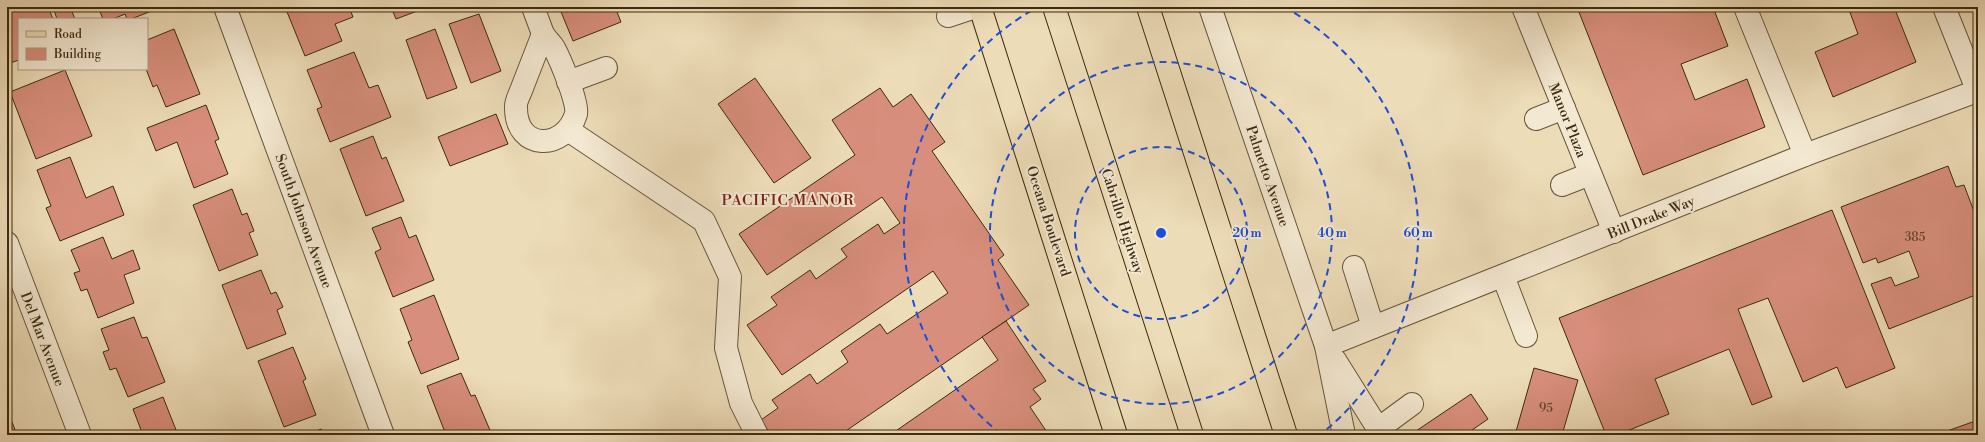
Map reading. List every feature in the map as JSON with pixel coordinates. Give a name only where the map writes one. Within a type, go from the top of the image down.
[{"type":"main road","name":"Oceana Boulevard","points":[[980,7],[1116,435]]},
{"type":"main road","name":"Cabrillo Highway","points":[[1054,7],[1192,435]]},
{"type":"main road","points":[[1148,7],[1286,435]]},
{"type":"street","name":"South Johnson Avenue","points":[[225,7],[383,435]]},
{"type":"street","points":[[533,7],[543,34],[554,49],[575,98],[576,113],[568,130],[555,138],[540,142],[525,136],[516,122],[515,106],[543,34]]},
{"type":"street","points":[[948,16],[975,7]]},
{"type":"street","name":"Palmetto Avenue","points":[[1210,7],[1326,346],[1344,435]]},
{"type":"street","name":"Manor Plaza","points":[[1523,7],[1614,232]]},
{"type":"street","points":[[1745,7],[1805,155]]},
{"type":"street","points":[[1944,7],[1978,91]]},
{"type":"street","points":[[568,82],[606,68]]},
{"type":"street","name":"Bill Drake Way","points":[[1326,346],[1805,155],[1978,91]]},
{"type":"street","points":[[1536,119],[1564,108]]},
{"type":"street","points":[[568,130],[704,220],[730,277],[726,348],[741,403],[757,435]]},
{"type":"street","points":[[1562,185],[1590,174]]},
{"type":"street","name":"Del Mar Avenue","points":[[7,243],[80,435]]},
{"type":"street","points":[[1354,267],[1373,327]]},
{"type":"street","points":[[1503,276],[1526,336]]},
{"type":"street","name":"Palmetto Avenue","points":[[1326,346],[1380,432]]},
{"type":"street","points":[[1380,432],[1412,404]]},
{"type":"building","points":[[20,7],[24,7],[25,11],[36,7],[48,7],[53,18],[18,18],[18,60],[7,64],[7,12]]},
{"type":"building","points":[[61,7],[70,7],[75,18],[57,18],[54,10]]},
{"type":"building","points":[[98,7],[162,7],[134,18],[127,18],[125,14],[115,18],[103,18]]},
{"type":"building","points":[[285,7],[349,7],[353,17],[335,24],[342,41],[305,56]]},
{"type":"building","points":[[391,7],[428,7],[396,19]]},
{"type":"building","points":[[559,7],[615,7],[621,22],[573,41]]},
{"type":"building","points":[[1577,7],[1713,7],[1728,46],[1681,64],[1695,100],[1747,79],[1765,127],[1643,175]]},
{"type":"building","points":[[1848,7],[1894,7],[1916,62],[1833,97],[1815,52],[1858,34]]},
{"type":"building","points":[[479,14],[501,71],[471,83],[449,24]]},
{"type":"building","points":[[174,29],[200,94],[166,107],[157,85],[153,87],[146,70],[148,70],[148,40]]},
{"type":"building","points":[[435,29],[457,88],[427,99],[406,40]]},
{"type":"building","points":[[354,52],[369,88],[378,85],[391,117],[330,142],[317,109],[322,107],[307,70]]},
{"type":"building","points":[[65,70],[92,136],[36,159],[10,92]]},
{"type":"building","points":[[755,78],[811,158],[774,183],[718,104]]},
{"type":"building","points":[[880,88],[893,107],[911,94],[945,142],[932,151],[1004,255],[998,260],[1029,305],[840,435],[771,435],[761,420],[778,408],[772,400],[810,374],[817,384],[848,362],[841,351],[880,324],[887,334],[948,293],[933,271],[782,375],[747,325],[777,305],[771,297],[810,270],[816,279],[847,257],[841,249],[878,224],[884,234],[900,223],[882,197],[767,275],[739,234],[855,155],[832,120]]},
{"type":"building","points":[[206,105],[219,139],[215,141],[228,174],[194,188],[177,142],[156,151],[147,128]]},
{"type":"building","points":[[496,114],[508,144],[450,166],[438,137]]},
{"type":"building","points":[[373,136],[382,159],[386,157],[404,201],[366,216],[340,149]]},
{"type":"building","points":[[70,157],[86,198],[113,186],[124,215],[60,241],[46,208],[51,206],[37,170]]},
{"type":"building","points":[[1948,166],[1956,187],[1964,185],[1978,222],[1978,294],[1889,329],[1871,284],[1891,277],[1895,286],[1919,277],[1909,251],[1878,263],[1876,258],[1863,263],[1841,207]]},
{"type":"building","points":[[232,189],[242,215],[247,213],[254,231],[249,233],[258,255],[219,271],[193,205]]},
{"type":"building","points":[[1832,210],[1895,368],[1846,388],[1837,367],[1803,382],[1768,298],[1738,309],[1772,397],[1752,405],[1729,349],[1655,379],[1669,414],[1617,435],[1606,435],[1559,318]]},
{"type":"building","points":[[401,217],[409,238],[416,235],[434,280],[393,297],[375,252],[381,249],[372,228]]},
{"type":"building","points":[[103,237],[112,259],[133,250],[140,269],[124,275],[134,303],[98,318],[87,289],[81,291],[74,273],[80,271],[71,250]]},
{"type":"building","points":[[261,270],[271,294],[276,292],[283,307],[277,310],[286,334],[247,349],[222,285]]},
{"type":"building","points":[[434,295],[459,359],[421,374],[408,342],[412,340],[400,309]]},
{"type":"building","points":[[134,317],[142,338],[147,337],[165,382],[128,397],[116,368],[110,370],[103,352],[109,350],[101,329]]},
{"type":"building","points":[[1006,321],[1046,381],[1033,389],[1041,399],[1030,407],[1049,435],[890,435],[998,360],[982,337]]},
{"type":"building","points":[[293,347],[306,379],[303,381],[316,415],[284,427],[258,361]]},
{"type":"building","points":[[1534,368],[1578,380],[1562,435],[1515,435]]},
{"type":"building","points":[[461,373],[471,396],[475,395],[492,435],[446,435],[427,386]]},
{"type":"building","points":[[1471,394],[1488,419],[1465,435],[1419,435],[1416,431]]},
{"type":"building","points":[[163,397],[178,435],[143,435],[133,409]]},
{"type":"building","points":[[7,409],[17,435],[7,435]]},
{"type":"building","points":[[1978,420],[1978,435],[1936,435]]},
{"type":"building","points":[[321,429],[324,435],[306,435]]},
{"type":"district","name":"PACIFIC MANOR","points":[[788,200]]}]
